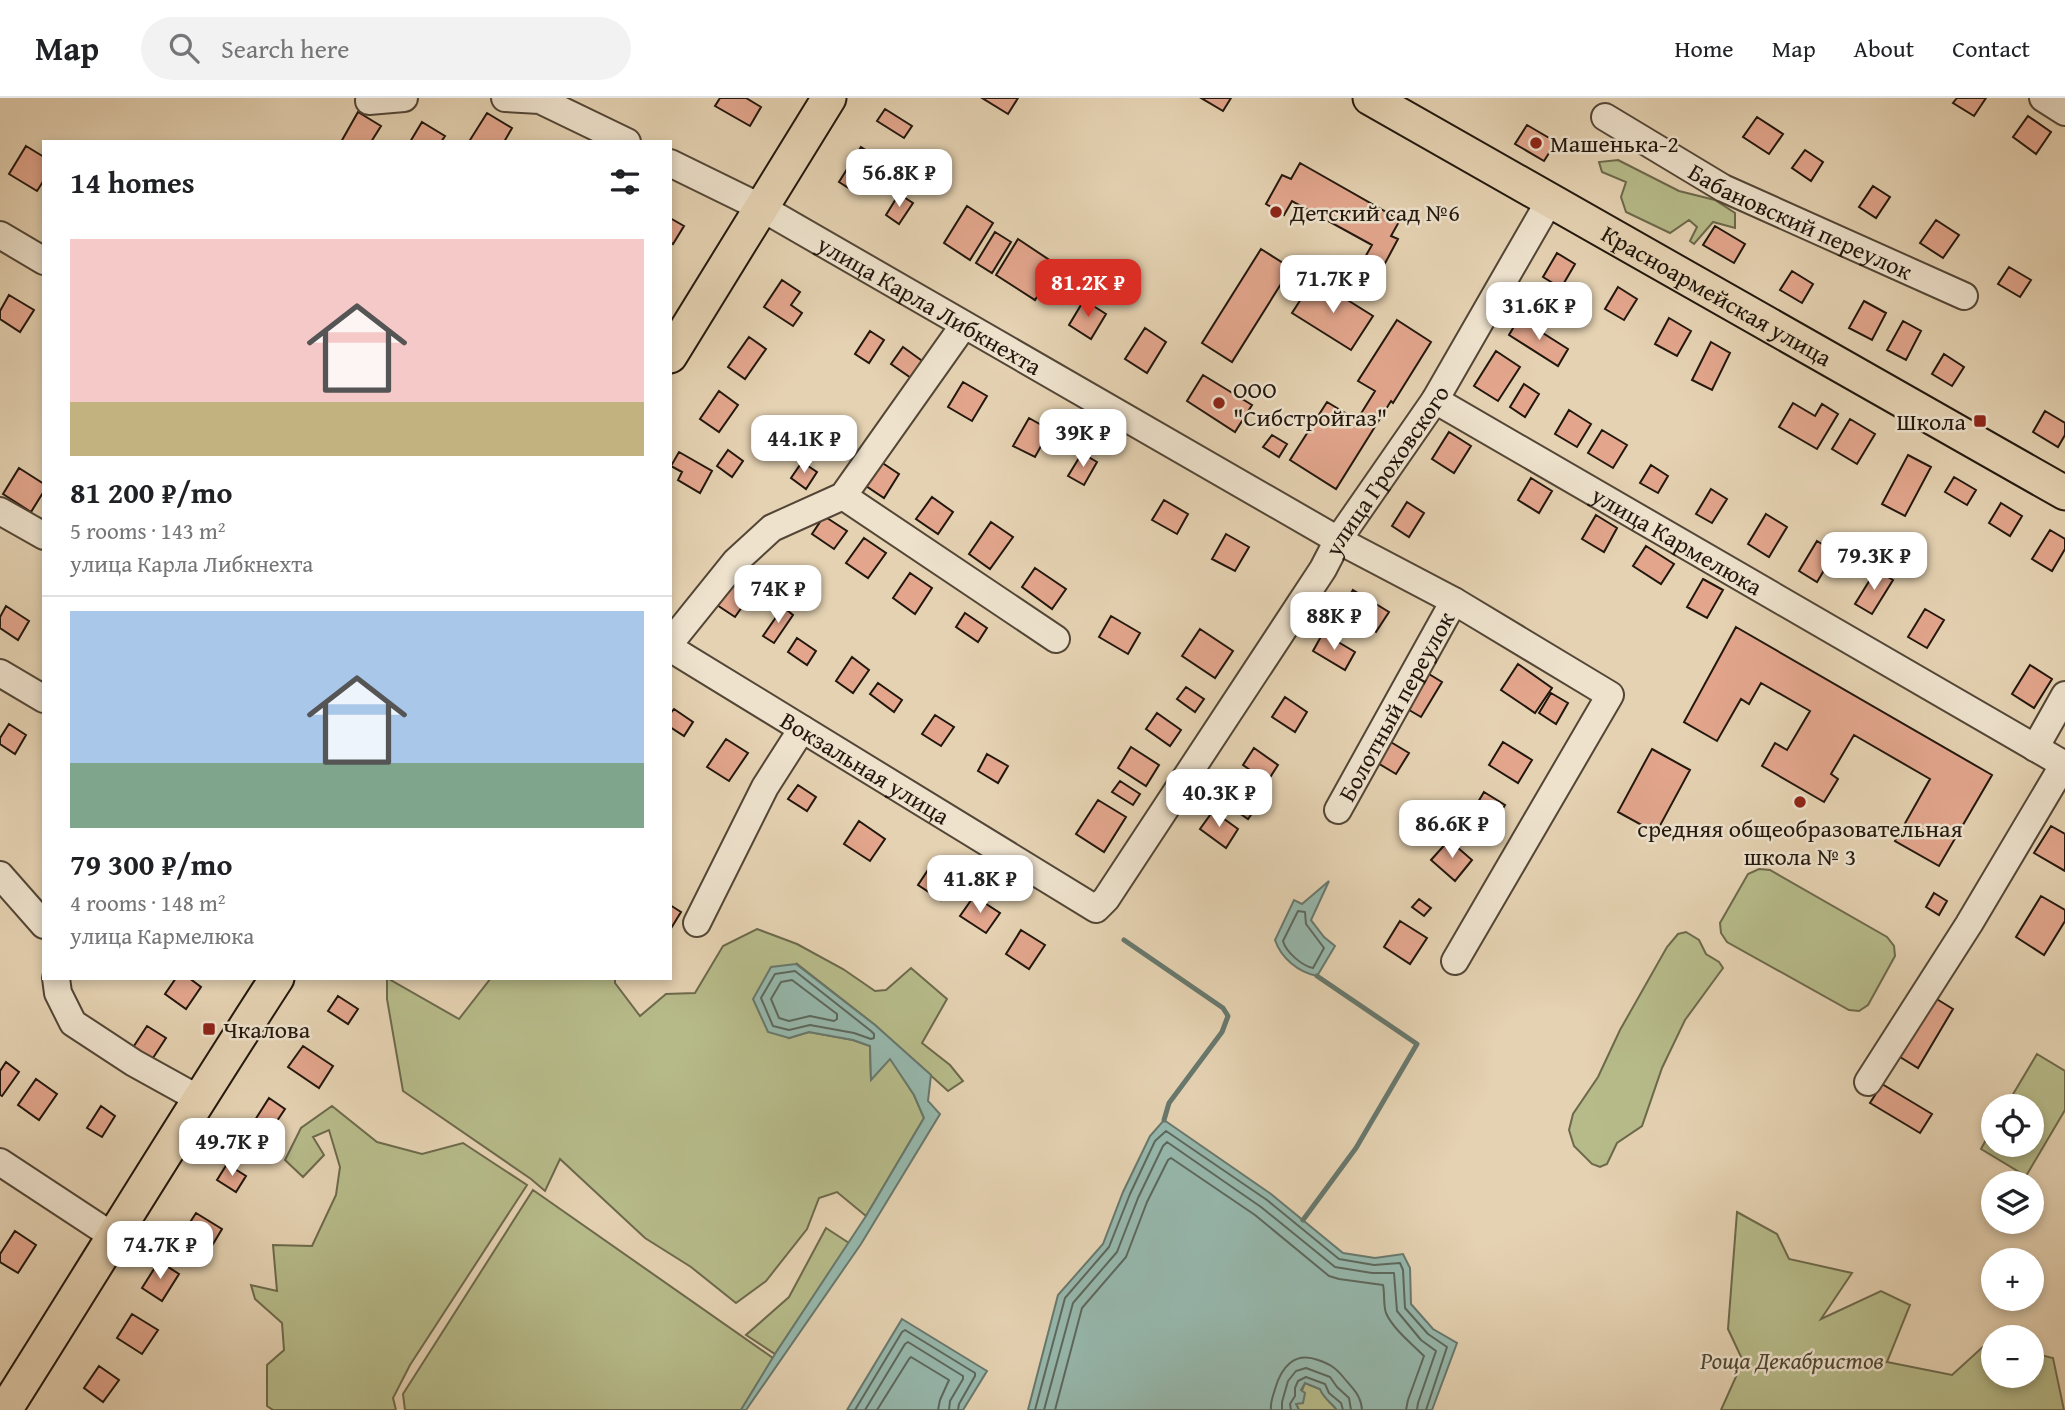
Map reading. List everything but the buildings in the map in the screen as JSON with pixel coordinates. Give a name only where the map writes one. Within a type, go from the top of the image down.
[{"type":"main road","points":[[672,353],[829,98]]},
{"type":"main road","name":"Красноармейская улица","points":[[1370,98],[2065,493]]},
{"type":"main road","points":[[5,1410],[199,1098],[277,980]]},
{"type":"street","points":[[369,101],[404,98]]},
{"type":"street","points":[[505,98],[540,100],[623,140]]},
{"type":"street","points":[[2043,98],[2065,112]]},
{"type":"street","name":"Бабановский переулок","points":[[1606,115],[1724,188],[1964,296]]},
{"type":"street","name":"улица Карла Либкнехта","points":[[672,164],[762,208],[1338,540],[1454,601],[1610,695],[1455,961]]},
{"type":"street","name":"улица Гроховского","points":[[1096,909],[1114,888],[1322,569],[1338,540],[1435,400],[1550,200]]},
{"type":"street","points":[[0,235],[42,260]]},
{"type":"street","points":[[672,643],[736,561],[772,528],[843,496],[964,325]]},
{"type":"street","name":"улица Кармелюка","points":[[1435,400],[2064,764]]},
{"type":"street","points":[[843,496],[1056,639]]},
{"type":"street","points":[[0,511],[42,535]]},
{"type":"street","name":"Болотный переулок","points":[[1338,810],[1454,601]]},
{"type":"street","name":"Вокзальная улица","points":[[672,647],[1096,909]]},
{"type":"street","points":[[0,673],[42,698]]},
{"type":"street","points":[[2035,748],[2065,695]]},
{"type":"street","points":[[697,923],[765,787],[802,729]]},
{"type":"street","points":[[1868,1082],[1969,925],[2064,764]]},
{"type":"street","points":[[0,876],[42,923]]},
{"type":"street","points":[[56,980],[58,993],[73,1023],[134,1063],[199,1098]]},
{"type":"street","points":[[0,1162],[114,1237]]},
{"type":"green space","points":[[1618,160],[1679,191],[1715,200],[1735,213],[1735,228],[1713,222],[1694,244],[1690,241],[1697,227],[1689,220],[1670,233],[1626,212],[1621,197],[1626,182],[1602,172],[1599,162]]},
{"type":"green space","points":[[1759,869],[1770,870],[1887,937],[1894,946],[1895,956],[1868,1005],[1859,1011],[1849,1010],[1727,942],[1721,933],[1720,923],[1748,874]]},
{"type":"green space","points":[[757,929],[797,944],[843,969],[875,991],[886,990],[911,968],[947,999],[922,1043],[950,1065],[963,1081],[948,1091],[875,1025],[797,964],[789,1038],[809,1032],[870,1046],[871,1079],[890,1058],[914,1095],[924,1118],[866,1216],[837,1192],[819,1198],[807,1229],[766,1281],[736,1303],[691,1267],[645,1238],[560,1159],[545,1191],[403,1091],[387,999],[387,980],[391,980],[459,1019],[489,980],[615,980],[640,1016],[666,994],[695,993],[723,946]]},
{"type":"green space","points":[[1686,932],[1699,940],[1706,954],[1723,968],[1685,1020],[1662,1068],[1642,1126],[1617,1143],[1607,1164],[1600,1167],[1592,1164],[1574,1146],[1569,1130],[1573,1114],[1598,1077],[1620,1030],[1667,947],[1678,934]]},
{"type":"green space","points":[[2037,1054],[2065,1071],[2065,1110],[2044,1146],[2044,1094],[2013,1094]]},
{"type":"green space","points":[[332,1106],[377,1142],[422,1154],[463,1143],[527,1185],[410,1365],[393,1398],[396,1410],[273,1410],[267,1406],[267,1365],[284,1350],[282,1323],[255,1299],[251,1285],[277,1291],[273,1245],[312,1246],[336,1195],[340,1167],[329,1130],[313,1137],[324,1155],[303,1177],[285,1160],[301,1128]]},
{"type":"green space","points":[[1994,1157],[2037,1157],[2029,1171],[2018,1171]]},
{"type":"green space","points":[[533,1190],[773,1358],[741,1410],[405,1410],[403,1394]]},
{"type":"green space","name":"Роща Декабристов","points":[[1737,1212],[1777,1234],[1789,1259],[1852,1273],[1821,1319],[1881,1291],[1910,1305],[1887,1362],[1952,1375],[1981,1349],[1981,1388],[2044,1388],[2044,1356],[2053,1358],[2064,1410],[1721,1410],[1743,1361],[1728,1329]]},
{"type":"green space","points":[[826,1228],[849,1243],[775,1354],[746,1335],[789,1297]]},
{"type":"green space","points":[[1305,1383],[1320,1389],[1337,1410],[1299,1410],[1296,1404]]},
{"type":"water","points":[[1329,881],[1311,920],[1335,946],[1317,976],[1291,963],[1281,953],[1275,940],[1294,900],[1302,904]]},
{"type":"water","points":[[796,964],[875,1025],[931,1075],[928,1101],[940,1114],[861,1244],[746,1410],[741,1410],[866,1216],[924,1118],[914,1095],[890,1059],[871,1080],[870,1046],[809,1032],[789,1038],[768,1032],[753,999],[771,967]]},
{"type":"water","points":[[1164,1120],[1271,1194],[1343,1253],[1375,1258],[1403,1254],[1410,1268],[1411,1304],[1433,1329],[1457,1343],[1432,1410],[1337,1410],[1320,1389],[1305,1383],[1301,1390],[1305,1393],[1303,1403],[1296,1404],[1299,1410],[1028,1410],[1058,1295],[1103,1244],[1123,1192],[1150,1136]]},
{"type":"water","points":[[902,1319],[987,1371],[963,1410],[847,1410]]},
{"type":"waterway","points":[[1124,940],[1223,1008],[1228,1016],[1222,1032],[1169,1103],[1164,1120]]},
{"type":"waterway","points":[[1303,1220],[1356,1148],[1417,1044],[1317,976]]},
{"type":"place","name":"Машенька-2","points":[[1536,143]]},
{"type":"place","name":"Детский сад №6","points":[[1276,212]]},
{"type":"place","name":"ООО \"Сибстройгаз\"","points":[[1219,403]]},
{"type":"place","name":"Школа","points":[[1980,421]]},
{"type":"place","name":"средняя общеобразовательная школа № 3","points":[[1800,802]]},
{"type":"place","name":"Чкалова","points":[[209,1029]]}]
